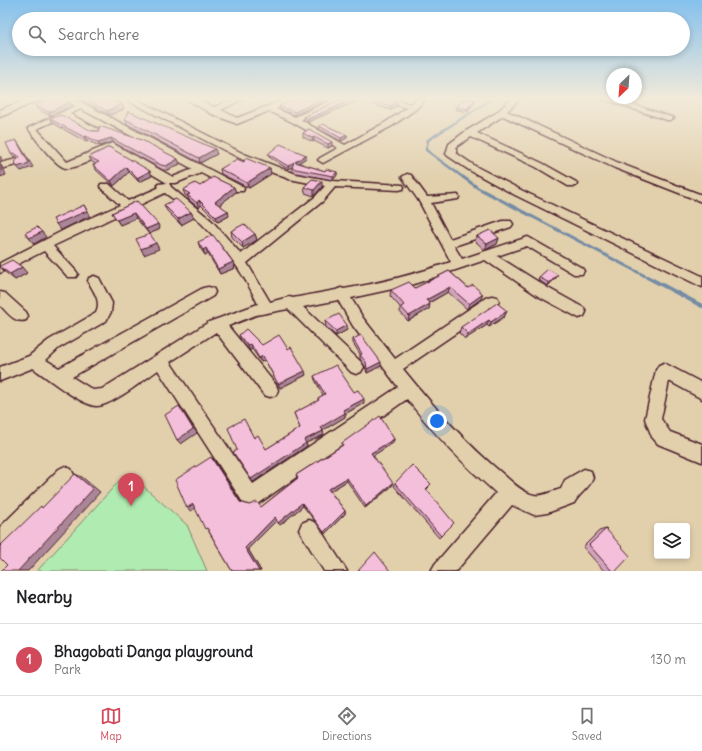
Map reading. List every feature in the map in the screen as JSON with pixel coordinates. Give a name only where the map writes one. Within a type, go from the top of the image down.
[{"type":"street","points":[[37,126],[32,128],[61,162],[71,165],[112,146],[169,185],[214,230],[240,262],[266,307]]},
{"type":"street","points":[[85,126],[97,132]]},
{"type":"street","points":[[118,126],[239,189]]},
{"type":"street","points":[[182,126],[209,142],[256,163],[296,177],[332,184],[399,187]]},
{"type":"street","points":[[305,126],[344,148]]},
{"type":"street","points":[[322,160],[385,126]]},
{"type":"street","points":[[482,126],[452,146],[451,154],[455,158],[530,199],[702,282]]},
{"type":"street","points":[[531,126],[618,166],[702,199]]},
{"type":"street","points":[[469,134],[539,165],[572,184]]},
{"type":"street","points":[[0,166],[16,162]]},
{"type":"street","points":[[0,268],[201,169]]},
{"type":"street","points":[[407,177],[424,201],[459,265]]},
{"type":"street","points":[[240,262],[319,199],[332,184]]},
{"type":"street","points":[[105,186],[127,206]]},
{"type":"street","points":[[424,201],[454,197]]},
{"type":"street","points":[[447,244],[507,224]]},
{"type":"street","points":[[34,361],[90,397],[98,398],[108,394],[218,324],[254,310],[289,302],[411,280],[528,241],[578,271]]},
{"type":"street","points":[[46,245],[72,274]]},
{"type":"street","points":[[486,255],[544,292],[579,312]]},
{"type":"street","points":[[0,374],[34,361],[54,344],[102,317],[106,311],[107,305],[94,281]]},
{"type":"street","points":[[58,376],[208,292]]},
{"type":"street","points":[[341,293],[358,322],[437,424],[469,458],[510,492],[534,505],[547,503],[567,496],[572,487],[584,478]]},
{"type":"street","points":[[0,297],[21,316]]},
{"type":"street","points":[[289,302],[356,367]]},
{"type":"street","points":[[393,368],[492,302]]},
{"type":"street","points":[[218,324],[270,390]]},
{"type":"street","points":[[160,360],[251,497],[410,388]]},
{"type":"street","points":[[702,391],[664,370],[653,419],[658,431],[664,438],[702,454]]},
{"type":"street","points":[[0,541],[65,475]]},
{"type":"street","points":[[442,571],[510,492]]},
{"type":"street","points":[[309,530],[336,571]]},
{"type":"green space","points":[[120,480],[143,486],[187,525],[207,571],[37,571]]},
{"type":"building","points":[[63,126],[82,126],[92,131],[99,131],[99,126],[142,140],[178,159],[166,166],[161,165],[111,138],[98,142],[86,136],[84,137]]},
{"type":"building","points":[[138,126],[162,126],[215,149],[199,158]]},
{"type":"building","points":[[319,126],[327,126],[347,135],[341,138]]},
{"type":"building","points":[[309,129],[332,142],[328,144],[303,133]]},
{"type":"building","points":[[16,140],[29,163],[17,167],[15,162],[20,157],[14,153],[11,154],[6,143]]},
{"type":"building","points":[[280,144],[306,155],[295,162],[325,171],[326,169],[337,172],[333,176],[292,168],[294,162],[288,166],[268,154]]},
{"type":"building","points":[[109,147],[150,171],[137,178],[126,167],[111,181],[93,165],[99,162],[89,157]]},
{"type":"building","points":[[245,158],[270,168],[247,183],[220,169],[237,159],[244,162]]},
{"type":"building","points":[[213,177],[234,187],[215,202],[228,211],[216,217],[199,200],[197,203],[187,195],[190,194],[183,190],[195,183],[200,186]]},
{"type":"building","points":[[312,179],[322,181],[314,190],[304,187]]},
{"type":"building","points":[[176,199],[191,212],[178,219],[164,205]]},
{"type":"building","points":[[137,201],[158,224],[146,229],[134,213],[117,220],[112,213]]},
{"type":"building","points":[[84,205],[87,211],[56,224],[53,219]]},
{"type":"building","points":[[244,224],[255,234],[242,242],[231,231]]},
{"type":"building","points":[[37,227],[42,232],[29,238],[25,233]]},
{"type":"building","points":[[490,230],[499,238],[487,244],[477,236]]},
{"type":"building","points":[[150,234],[156,243],[141,249],[136,239]]},
{"type":"building","points":[[213,235],[233,262],[218,269],[206,248],[203,250],[198,242]]},
{"type":"building","points":[[12,260],[22,267],[10,274],[0,266]]},
{"type":"building","points":[[548,269],[558,275],[549,283],[539,277]]},
{"type":"building","points":[[449,271],[468,288],[473,285],[483,294],[469,304],[450,287],[426,300],[430,304],[409,316],[401,307],[404,305],[391,290],[409,282],[415,288]]},
{"type":"building","points":[[497,303],[507,311],[491,322],[489,320],[468,334],[461,327]]},
{"type":"building","points":[[339,314],[347,325],[336,331],[325,321]]},
{"type":"building","points":[[246,329],[262,345],[279,335],[288,349],[291,347],[305,371],[278,384],[263,356],[259,358],[251,344],[248,346],[239,335]]},
{"type":"building","points":[[361,335],[381,362],[367,369],[366,362],[360,355],[362,354],[353,339]]},
{"type":"building","points":[[336,365],[354,392],[358,390],[364,399],[343,410],[345,413],[321,427],[323,431],[304,440],[306,443],[251,479],[233,452],[237,450],[228,428],[244,419],[254,438],[258,435],[266,449],[300,428],[294,413],[319,400],[318,398],[325,394],[314,376]]},
{"type":"building","points":[[179,406],[193,429],[177,440],[165,415]]},
{"type":"building","points":[[380,416],[394,439],[371,453],[393,483],[366,506],[347,478],[328,489],[345,511],[324,532],[302,503],[278,523],[275,517],[245,548],[259,571],[232,571],[207,528],[205,529],[193,504],[187,508],[175,480],[211,457],[240,502],[249,505],[257,502],[261,507],[298,478],[296,475],[343,445],[342,443]]},
{"type":"building","points":[[412,465],[431,484],[426,489],[454,523],[441,536],[395,483]]},
{"type":"building","points":[[75,474],[93,489],[18,571],[1,571],[7,565],[0,558],[0,546],[41,506],[42,508]]},
{"type":"building","points":[[606,529],[630,556],[616,571],[612,571],[589,545]]},
{"type":"building","points":[[375,552],[390,571],[358,571]]},
{"type":"waterway","points":[[450,126],[428,140],[426,150],[464,178]]},
{"type":"waterway","points":[[463,177],[478,188],[649,278]]},
{"type":"waterway","points":[[647,277],[702,306]]},
{"type":"place","name":"Bhagobati Danga playground","points":[[131,506]]}]
